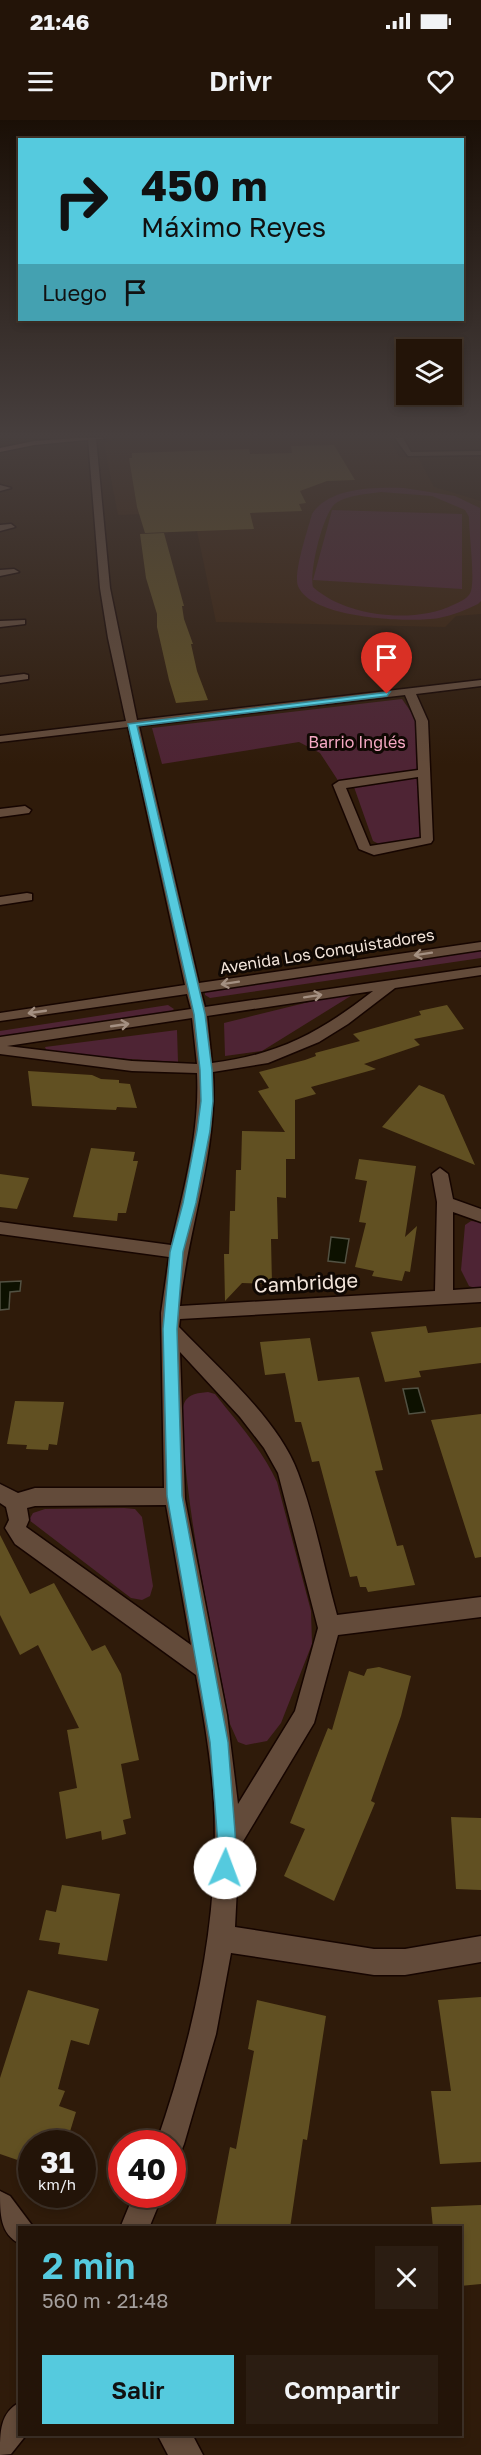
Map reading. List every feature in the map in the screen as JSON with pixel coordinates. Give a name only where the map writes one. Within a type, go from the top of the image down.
[{"type":"street","points":[[102,547],[108,613],[199,1014],[206,1070],[207,1101],[203,1131],[190,1203],[176,1252],[170,1321],[174,1496],[219,1742],[227,1845],[220,1938],[202,2041],[174,2130]]},
{"type":"street","points":[[0,573],[14,572]]},
{"type":"street","points":[[0,624],[21,622]]},
{"type":"street","points":[[0,680],[24,677]]},
{"type":"street","points":[[0,740],[481,683]]},
{"type":"street","points":[[409,691],[422,721],[427,840],[374,851],[365,849],[339,785],[424,773]]},
{"type":"street","points":[[0,813],[25,810]]},
{"type":"street","points":[[0,901],[27,897]]},
{"type":"street","name":"Avenida Los Conquistadores","points":[[0,1017],[481,946]]},
{"type":"street","points":[[0,1042],[481,971]]},
{"type":"street","points":[[0,1049],[35,1056],[155,1069],[206,1070],[263,1059],[315,1038],[394,983]]},
{"type":"street","points":[[440,1174],[445,1202],[444,1298]]},
{"type":"street","points":[[445,1202],[481,1216]]},
{"type":"street","points":[[1,1230],[176,1252]]},
{"type":"street","name":"Cambridge","points":[[170,1321],[481,1295]]},
{"type":"street","points":[[170,1321],[271,1442],[288,1472],[329,1626],[319,1675],[306,1715],[227,1845]]},
{"type":"street","points":[[174,1496],[8,1497],[19,1520],[15,1528],[22,1538],[206,1669]]},
{"type":"street","points":[[329,1626],[481,1607]]},
{"type":"street","points":[[220,1938],[375,1962],[405,1962],[481,1949]]},
{"type":"street","points":[[0,2206],[18,2228]]},
{"type":"street","points":[[135,2226],[143,2208]]},
{"type":"street","points":[[0,2443],[18,2420]]},
{"type":"street","points":[[174,2436],[187,2455]]},
{"type":"shaded area","points":[[200,547],[481,547],[481,614],[456,616],[445,627],[216,622]]},
{"type":"shaded area","points":[[331,1237],[349,1239],[345,1263],[328,1261]]},
{"type":"shaded area","points":[[21,1281],[20,1291],[10,1292],[9,1309],[0,1310],[0,1282]]},
{"type":"shaded area","points":[[418,1388],[425,1412],[409,1414],[403,1389]]},
{"type":"green space","points":[[302,547],[317,547],[313,569],[313,587],[343,605],[362,611],[400,616],[437,611],[466,598],[471,591],[472,584],[471,547],[480,547],[481,601],[459,612],[439,618],[385,619],[341,612],[321,606],[307,597],[298,586]]},
{"type":"green space","points":[[322,547],[462,547],[462,589],[313,580]]},
{"type":"green space","name":"Barrio Inglés","points":[[402,699],[418,722],[421,769],[339,782],[320,753],[299,742],[162,764],[152,728]]},
{"type":"green space","points":[[417,776],[422,837],[379,844],[373,841],[354,787]]},
{"type":"green space","points":[[481,948],[481,958],[210,998],[205,995],[205,991]]},
{"type":"green space","points":[[362,989],[262,1051],[225,1056],[224,1023]]},
{"type":"green space","points":[[168,1005],[174,1009],[169,1013],[0,1039],[0,1031]]},
{"type":"green space","points":[[177,1030],[178,1062],[48,1054],[45,1047]]},
{"type":"green space","points":[[471,1221],[481,1222],[481,1290],[469,1286],[461,1270],[465,1225]]},
{"type":"green space","points":[[208,1392],[215,1394],[249,1436],[277,1482],[311,1611],[312,1644],[281,1723],[267,1741],[246,1745],[238,1742],[230,1724],[195,1541],[182,1444],[181,1425],[184,1403],[192,1395]]},
{"type":"green space","points":[[45,1509],[135,1509],[142,1517],[153,1586],[150,1596],[142,1600],[131,1598],[29,1520],[33,1513]]},
{"type":"building","points":[[142,547],[168,547],[184,606],[182,606],[184,619],[193,644],[191,644],[197,671],[208,700],[176,703],[157,627],[157,614],[146,578]]},
{"type":"building","points":[[447,1005],[464,1029],[414,1039],[420,1045],[364,1064],[376,1069],[311,1087],[316,1094],[295,1100],[295,1159],[286,1159],[286,1198],[277,1197],[278,1239],[271,1239],[272,1284],[242,1283],[225,1301],[224,1254],[229,1254],[230,1211],[235,1211],[236,1170],[241,1170],[242,1131],[285,1132],[258,1091],[269,1088],[259,1072],[305,1060],[316,1056],[315,1053],[360,1041],[353,1034],[421,1015],[419,1011]]},
{"type":"building","points":[[28,1071],[92,1075],[101,1079],[119,1080],[119,1083],[130,1084],[137,1108],[117,1107],[116,1110],[32,1106]]},
{"type":"building","points":[[419,1085],[444,1095],[475,1165],[382,1127]]},
{"type":"building","points":[[91,1148],[135,1152],[133,1161],[138,1161],[126,1213],[118,1213],[117,1221],[73,1217]]},
{"type":"building","points":[[359,1159],[416,1166],[405,1237],[417,1226],[410,1272],[405,1271],[402,1281],[372,1276],[374,1271],[355,1267],[366,1223],[359,1222],[367,1181],[355,1179]]},
{"type":"building","points":[[0,1174],[29,1178],[17,1209],[0,1207]]},
{"type":"building","points":[[426,1326],[428,1333],[481,1327],[481,1363],[419,1371],[421,1377],[385,1382],[371,1332]]},
{"type":"building","points":[[310,1338],[318,1381],[359,1377],[383,1470],[375,1471],[397,1546],[403,1545],[415,1585],[368,1592],[366,1587],[360,1587],[357,1576],[350,1577],[319,1461],[312,1462],[301,1422],[295,1422],[285,1373],[265,1375],[260,1342]]},
{"type":"building","points":[[15,1401],[64,1402],[57,1445],[49,1444],[48,1450],[26,1449],[27,1445],[7,1444]]},
{"type":"building","points":[[481,1414],[481,1557],[475,1558],[431,1420]]},
{"type":"building","points":[[0,1535],[30,1594],[54,1583],[92,1651],[105,1645],[121,1674],[139,1760],[121,1764],[131,1818],[123,1820],[126,1834],[102,1840],[101,1831],[66,1839],[59,1792],[77,1788],[67,1730],[79,1728],[38,1645],[20,1655],[0,1615]]},
{"type":"building","points":[[379,1667],[411,1676],[401,1716],[371,1801],[375,1803],[334,1901],[284,1876],[305,1829],[290,1823],[328,1728],[332,1730],[349,1671],[364,1676],[367,1669]]},
{"type":"building","points":[[451,1817],[481,1818],[481,1890],[456,1889]]},
{"type":"building","points":[[62,1885],[120,1894],[107,1961],[58,1954],[60,1943],[39,1940],[46,1910],[56,1912]]},
{"type":"building","points":[[28,1990],[99,2009],[89,2045],[71,2040],[58,2089],[65,2091],[59,2106],[76,2112],[70,2130],[18,2130],[18,2160],[0,2154],[0,2078]]},
{"type":"building","points":[[481,1997],[481,2162],[440,2164],[431,2091],[451,2091],[438,2000]]},
{"type":"building","points":[[257,2000],[326,2016],[307,2140],[303,2139],[290,2226],[215,2226],[230,2147],[236,2149],[254,2051],[248,2049]]},
{"type":"building","points":[[481,2205],[481,2284],[462,2286],[462,2226],[433,2226],[431,2207]]},
{"type":"route","points":[[225,1868],[227,1845],[219,1742],[174,1496],[170,1329],[176,1252],[190,1203],[203,1131],[207,1101],[206,1070],[199,1014],[132,724],[387,694]]}]
